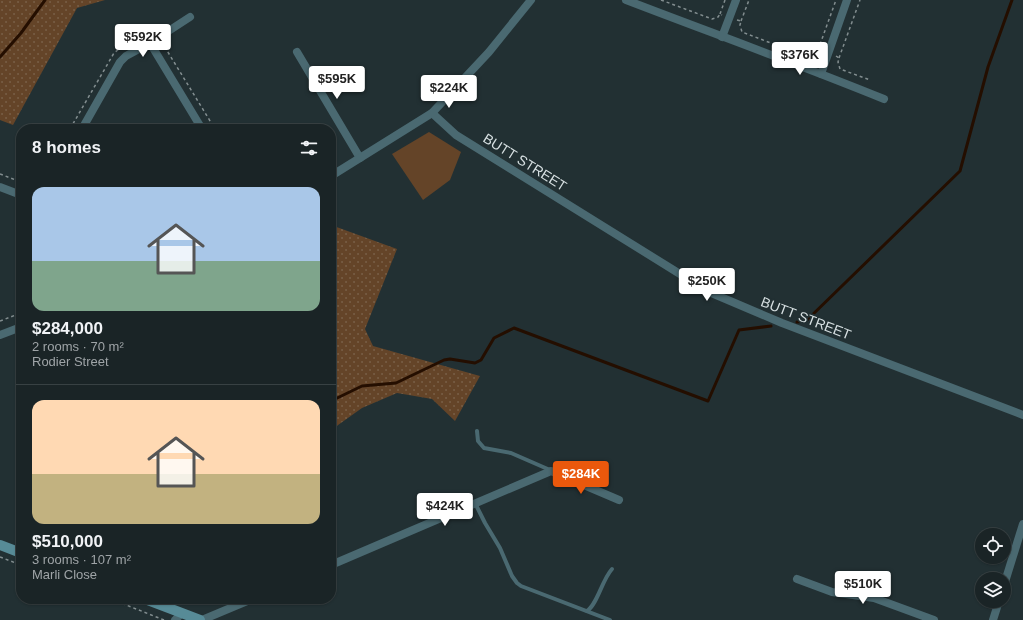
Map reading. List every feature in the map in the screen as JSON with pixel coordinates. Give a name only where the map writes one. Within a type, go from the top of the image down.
[{"type":"street","points":[[336,173],[432,114],[488,52],[531,0]]},
{"type":"street","points":[[626,0],[884,99]]},
{"type":"street","points":[[722,37],[736,0]]},
{"type":"street","points":[[821,74],[847,0]]},
{"type":"street","points":[[85,124],[120,62],[126,56],[150,43],[190,17]]},
{"type":"street","points":[[150,43],[199,124]]},
{"type":"street","points":[[297,52],[360,158]]},
{"type":"street","name":"BUTT STREET","points":[[432,114],[456,135],[709,292],[782,323],[1023,415]]},
{"type":"street","points":[[0,187],[16,193]]},
{"type":"street","points":[[0,335],[16,329]]},
{"type":"street","points":[[336,563],[551,471],[620,500]]},
{"type":"street","points":[[1008,572],[1023,524]]},
{"type":"street","points":[[0,545],[16,550]]},
{"type":"street","points":[[797,579],[832,592],[874,598],[934,620]]},
{"type":"street","points":[[155,604],[178,616],[201,620],[240,604]]},
{"type":"street","points":[[993,620],[997,608]]},
{"type":"lane","points":[[477,431],[478,441],[484,448],[511,454],[551,471]]},
{"type":"lane","points":[[476,503],[512,576],[517,583],[521,586],[610,620]]},
{"type":"lane","points":[[587,611],[593,606],[604,580],[612,569]]},
{"type":"path","points":[[661,0],[712,19],[718,17],[725,0]]},
{"type":"path","points":[[749,0],[740,25],[742,32],[810,58],[816,55],[836,0]]},
{"type":"path","points":[[860,0],[838,62],[840,69],[870,80]]},
{"type":"path","points":[[720,14],[741,21]]},
{"type":"path","points":[[162,35],[167,42],[166,48],[212,124]]},
{"type":"path","points":[[818,50],[839,58]]},
{"type":"path","points":[[0,174],[16,180]]},
{"type":"path","points":[[0,321],[16,315]]},
{"type":"path","points":[[0,557],[16,563]]},
{"type":"path","points":[[124,604],[164,620]]},
{"type":"shaded area","points":[[0,0],[105,0],[77,8],[13,125],[0,120]]},
{"type":"shaded area","points":[[429,132],[461,152],[450,180],[423,200],[392,154]]},
{"type":"shaded area","points":[[336,227],[397,249],[365,329],[373,346],[480,376],[455,421],[432,399],[397,393],[362,408],[336,426]]},
{"type":"waterway","points":[[0,57],[21,33],[45,0]]},
{"type":"waterway","points":[[797,322],[806,321],[960,171],[988,67],[1012,0]]},
{"type":"waterway","points":[[336,399],[362,386],[396,383],[444,360],[450,359],[475,363],[481,360],[494,338],[514,328],[708,401],[739,330],[771,326]]}]
